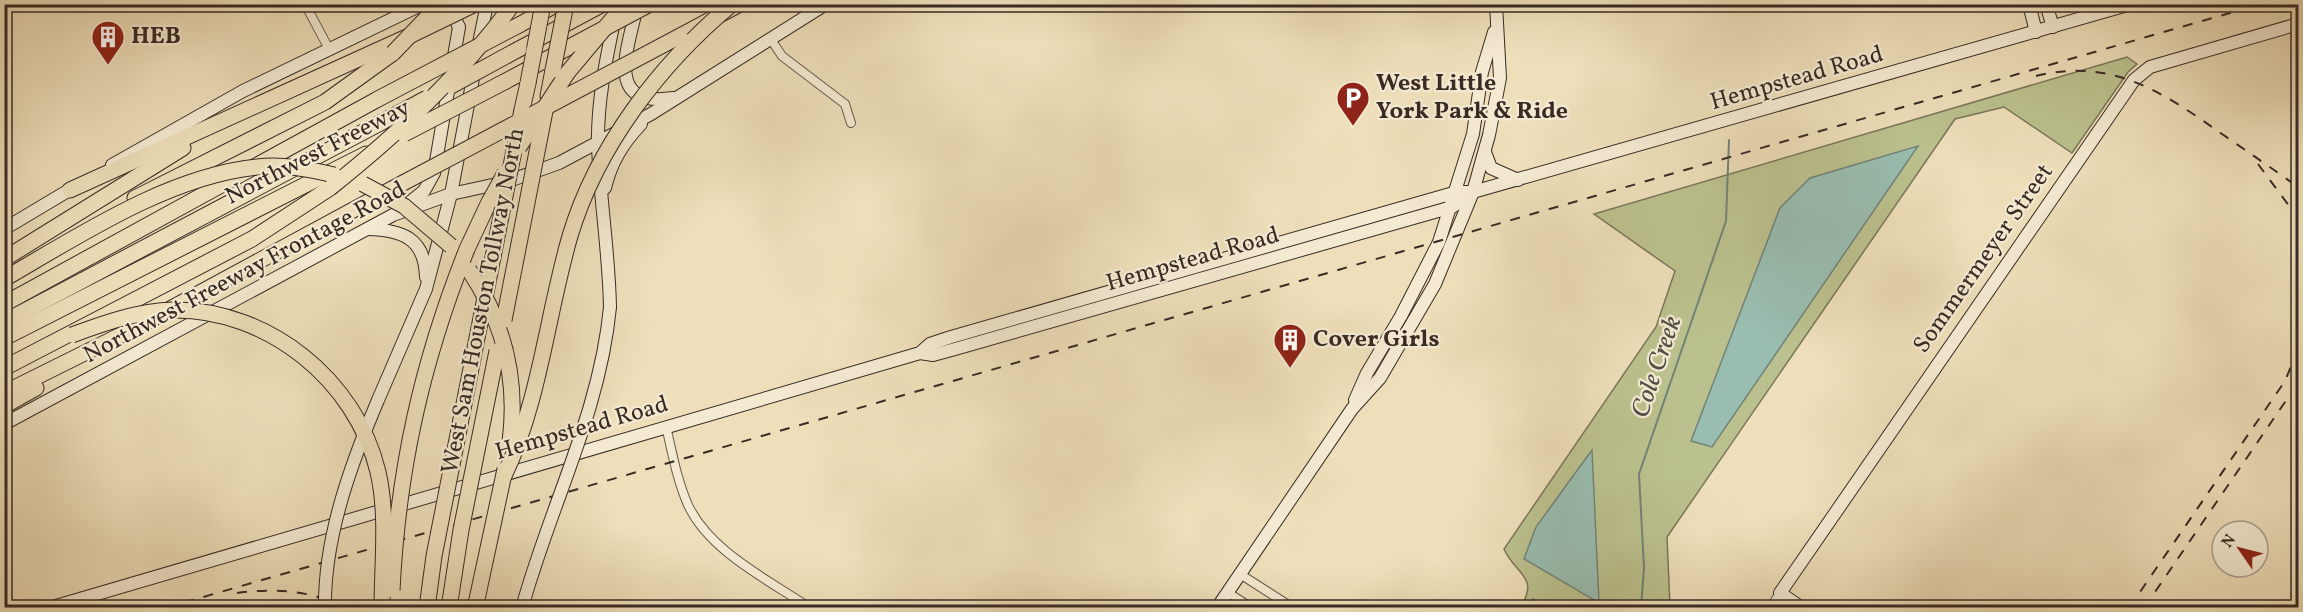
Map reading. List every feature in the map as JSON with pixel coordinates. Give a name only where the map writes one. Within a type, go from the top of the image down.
[{"type":"highway","points":[[107,222],[126,203],[325,102],[367,74],[403,45],[440,4]]},
{"type":"highway","points":[[70,190],[475,4]]},
{"type":"highway","points":[[4,368],[72,335],[94,320],[252,239],[330,188],[393,138],[443,90],[513,4]]},
{"type":"highway","name":"West Sam Houston Tollway North","points":[[427,608],[434,556],[543,4]]},
{"type":"highway","name":"Northwest Freeway","points":[[4,304],[378,99],[557,4]]},
{"type":"highway","name":"West Sam Houston Tollway North","points":[[449,608],[461,530],[566,4]]},
{"type":"highway","points":[[4,322],[603,4]]},
{"type":"highway","points":[[392,608],[394,541],[408,443],[424,371],[447,298],[486,209],[533,124],[568,72],[625,4]]},
{"type":"highway","name":"Northwest Freeway","points":[[4,338],[383,145],[650,4]]},
{"type":"highway","points":[[504,476],[520,433],[570,235],[590,186],[609,147],[639,104],[676,58],[732,4]]},
{"type":"highway","points":[[4,393],[86,354],[740,4]]},
{"type":"highway","points":[[4,259],[231,117]]},
{"type":"highway","points":[[4,279],[107,222],[185,184],[213,175],[258,167],[289,167],[334,175],[363,184],[404,206],[428,224],[460,258],[486,296],[498,325],[510,370],[513,400],[512,431],[475,608]]},
{"type":"highway","points":[[72,335],[136,315],[172,310],[205,313],[236,320],[268,333],[301,353],[323,373],[344,398],[362,426],[378,474],[382,499],[382,608]]},
{"type":"highway","points":[[4,405],[49,382],[86,354]]},
{"type":"main road","points":[[324,608],[326,567],[354,456],[426,289],[451,194],[487,4]]},
{"type":"main road","points":[[522,608],[591,408],[601,371],[610,307],[609,260],[598,143],[606,59],[618,4]]},
{"type":"main road","points":[[637,4],[626,60],[626,80],[633,93],[643,99],[654,101],[678,97]]},
{"type":"main road","name":"Northwest Freeway Frontage Road","points":[[4,424],[393,215],[451,194],[533,173],[598,143],[772,41],[826,4]]},
{"type":"main road","points":[[1216,608],[1352,409],[1380,378],[1425,304],[1457,236],[1485,151],[1500,78],[1496,4]]},
{"type":"main road","points":[[2029,4],[2036,32]]},
{"type":"main road","points":[[2046,4],[2053,27]]},
{"type":"main road","name":"Hempstead Road","points":[[920,353],[930,344],[951,337],[1456,192],[1473,192],[1518,180],[2131,4]]},
{"type":"main road","points":[[4,229],[170,130],[329,49],[422,5],[444,8],[453,15],[459,27],[434,173],[424,191],[393,215]]},
{"type":"main road","name":"Sommermeyer Street","points":[[1780,593],[2133,80],[2150,67],[2298,24]]},
{"type":"main road","points":[[1352,409],[1367,373],[1417,286],[1452,207],[1473,134],[1482,72],[1496,25]]},
{"type":"main road","points":[[602,201],[609,171],[619,150],[651,114]]},
{"type":"main road","points":[[1485,151],[1491,168],[1518,180]]},
{"type":"main road","name":"Hempstead Road","points":[[49,608],[920,353],[933,355],[955,349],[1452,207],[1473,192]]},
{"type":"main road","points":[[367,228],[394,230],[410,238],[424,256],[426,289]]},
{"type":"main road","points":[[1780,593],[1802,608]]},
{"type":"street","points":[[305,4],[329,49]]},
{"type":"street","points":[[772,41],[782,56],[845,104],[851,123]]},
{"type":"street","points":[[666,426],[681,486],[696,519],[724,549],[810,608]]},
{"type":"street","points":[[1240,574],[1293,608]]},
{"type":"street","points":[[1227,592],[1252,608]]},
{"type":"street","name":"Sommermeyer Street","points":[[1770,608],[1780,593]]},
{"type":"green space","points":[[2127,57],[2137,64],[2128,72],[2072,153],[2004,107],[1955,119],[1667,537],[1670,607],[1521,606],[1528,588],[1527,582],[1504,549],[1656,327],[1675,271],[1594,214]]},
{"type":"water","points":[[1918,146],[1712,447],[1691,441],[1780,208],[1810,178]]},
{"type":"water","points":[[1592,450],[1599,603],[1524,559],[1536,527]]},
{"type":"waterway","name":"Cole Creek","points":[[1641,608],[1644,568],[1639,474],[1726,221],[1729,140]]},
{"type":"waterway","points":[[1533,599],[1545,608]]},
{"type":"railway","points":[[165,608],[2261,4]]},
{"type":"railway","points":[[2036,76],[2063,71],[2089,71],[2136,82],[2179,105],[2298,187]]},
{"type":"railway","points":[[2258,164],[2290,207],[2298,229]]},
{"type":"railway","points":[[2129,608],[2285,381],[2298,349]]},
{"type":"railway","points":[[2144,608],[2298,383]]},
{"type":"railway","points":[[237,593],[292,592],[320,597],[345,608]]},
{"type":"place","name":"HEB","points":[[108,66]]},
{"type":"place","name":"West Little York Park & Ride","points":[[1353,127]]},
{"type":"place","name":"Cover Girls","points":[[1290,369]]}]
